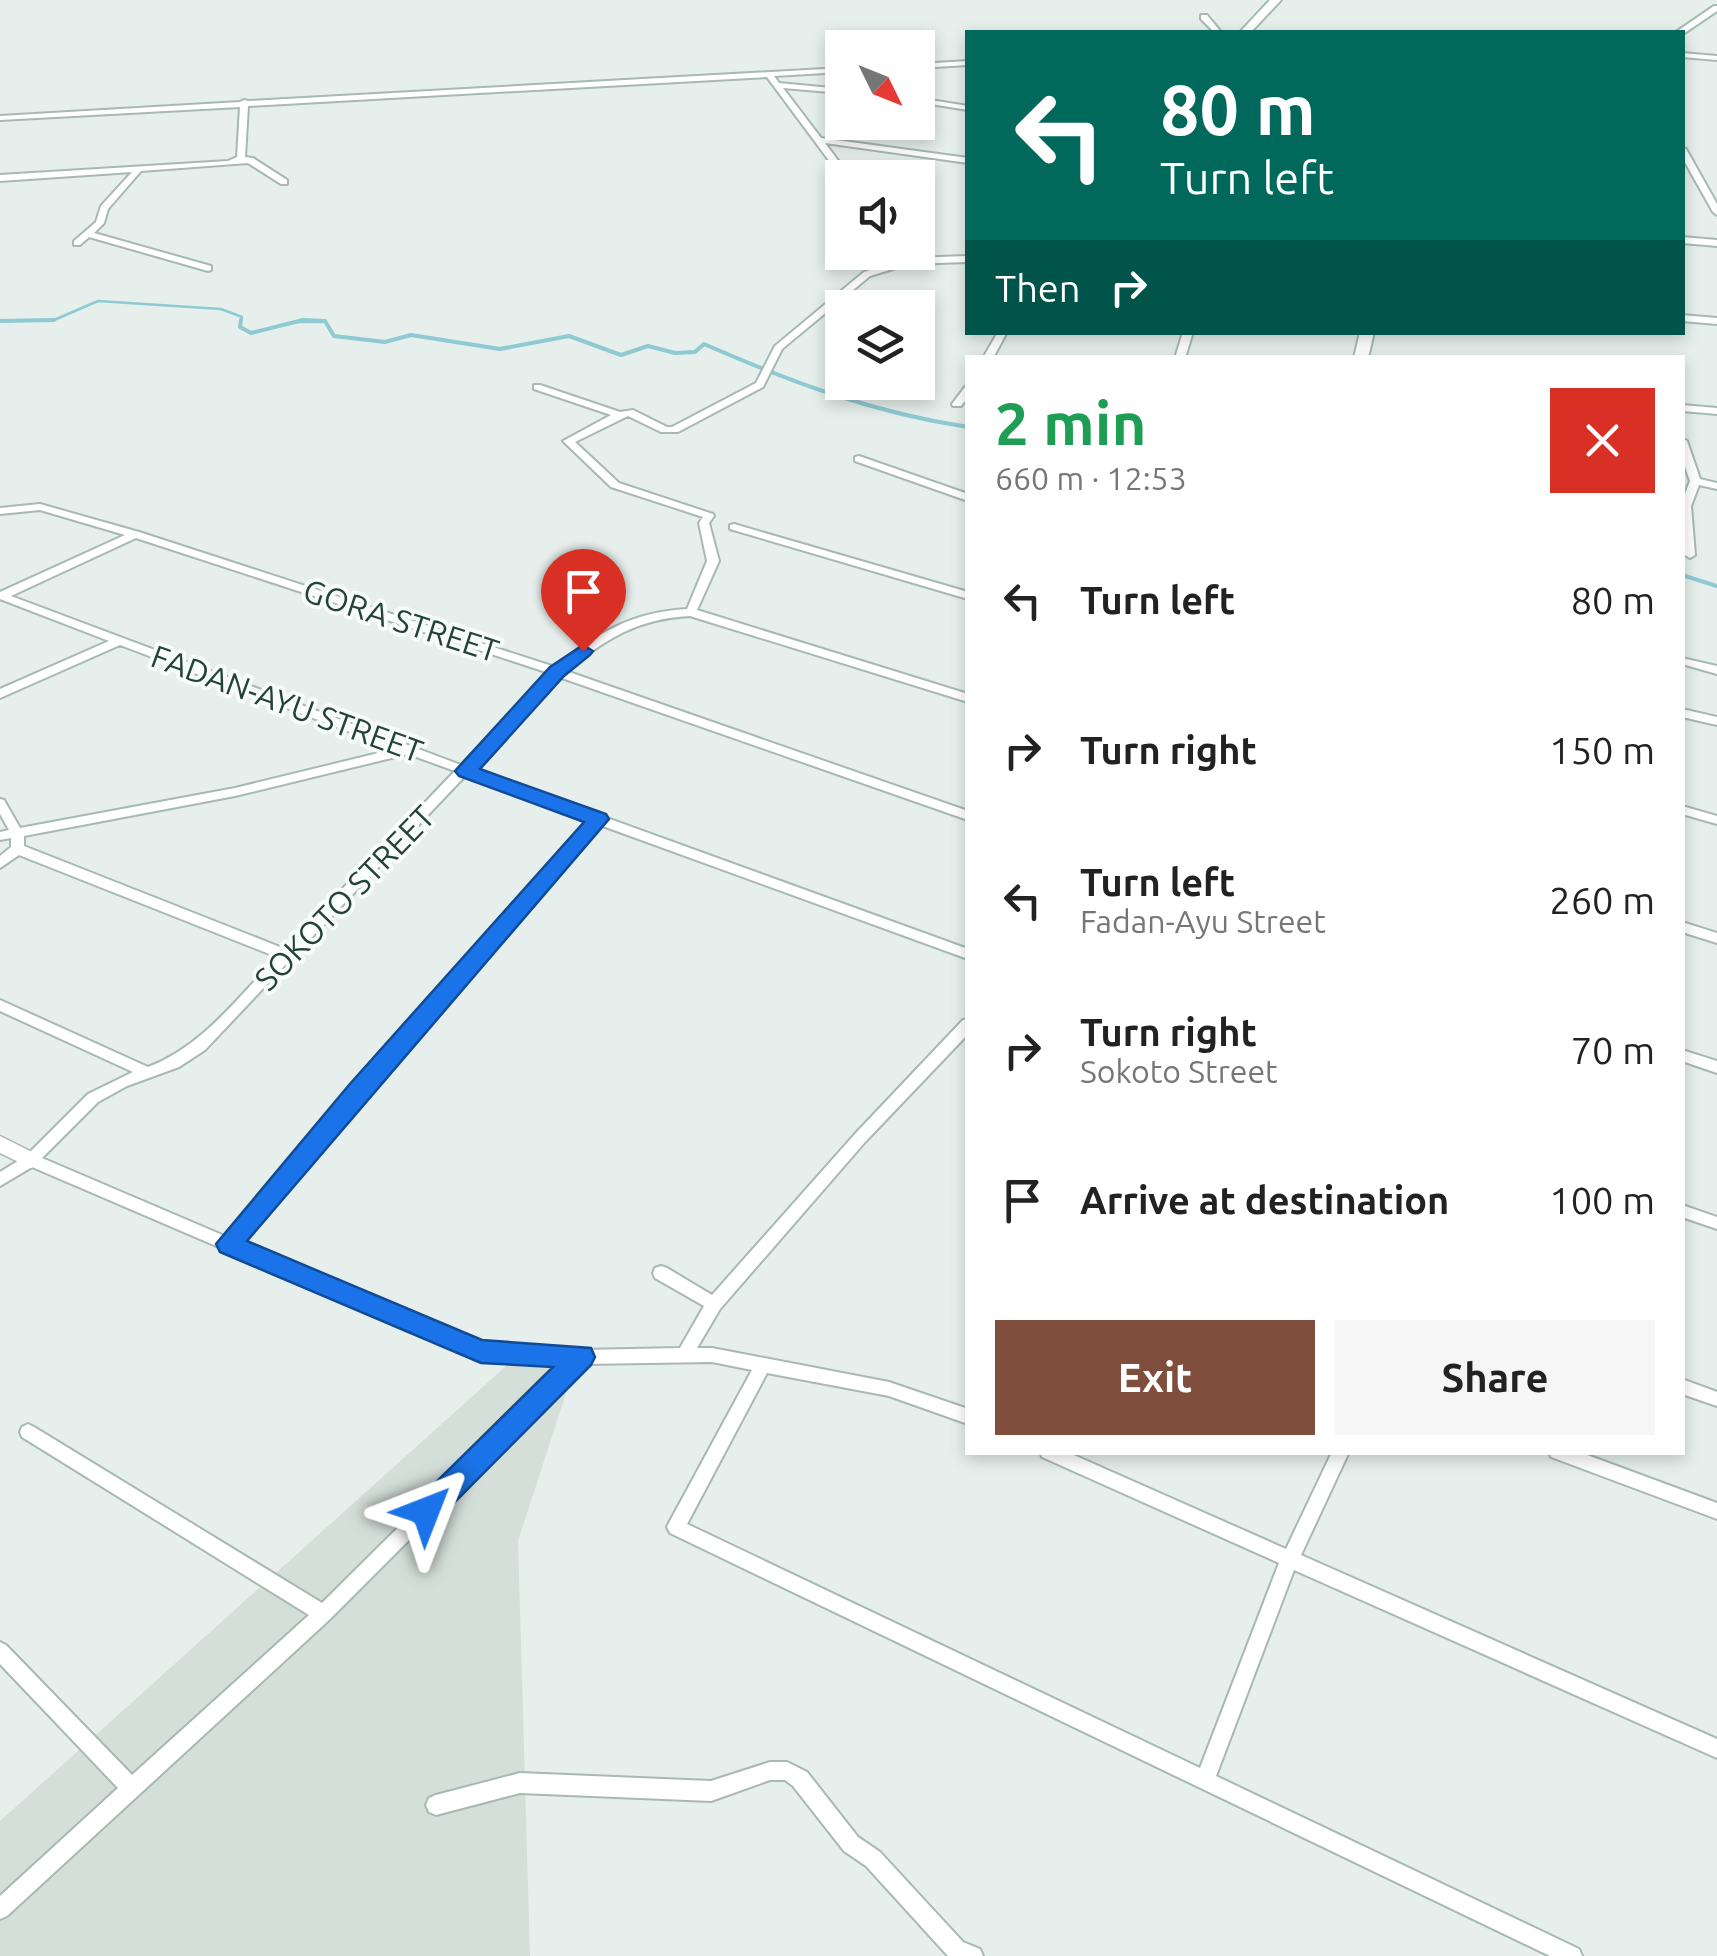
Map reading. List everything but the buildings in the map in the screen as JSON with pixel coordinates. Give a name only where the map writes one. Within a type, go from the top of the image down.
[{"type":"main road","points":[[1247,30],[1276,0]]},
{"type":"street","points":[[1684,30],[1712,16],[1717,8]]},
{"type":"street","points":[[1204,17],[1216,30]]},
{"type":"street","points":[[1685,56],[1717,58]]},
{"type":"street","points":[[935,65],[965,63]]},
{"type":"street","points":[[0,118],[825,71]]},
{"type":"street","points":[[768,73],[834,160]]},
{"type":"street","points":[[776,85],[825,89]]},
{"type":"street","points":[[238,160],[244,102]]},
{"type":"street","points":[[935,103],[965,108]]},
{"type":"street","points":[[819,140],[965,161]]},
{"type":"street","points":[[1685,154],[1717,212]]},
{"type":"street","points":[[0,178],[250,160],[284,182]]},
{"type":"street","points":[[76,243],[90,235],[104,208],[137,170]]},
{"type":"street","points":[[90,235],[208,268]]},
{"type":"street","points":[[1685,240],[1717,242]]},
{"type":"street","points":[[935,257],[965,259]]},
{"type":"street","points":[[691,612],[712,561],[704,522],[708,516],[614,485],[568,441],[629,412],[665,430],[674,430],[752,391],[768,371],[778,348],[875,270]]},
{"type":"street","points":[[1685,318],[1717,320]]},
{"type":"street","points":[[537,388],[620,414]]},
{"type":"street","points":[[957,404],[965,393]]},
{"type":"street","points":[[1685,408],[1717,411]]},
{"type":"street","points":[[1685,450],[1696,481],[1685,504]]},
{"type":"street","points":[[860,459],[965,497]]},
{"type":"street","points":[[1696,481],[1717,486]]},
{"type":"street","points":[[0,499],[6,510]]},
{"type":"street","name":"GORA STREET","points":[[6,510],[40,507],[135,534],[557,672],[965,815]]},
{"type":"street","points":[[1685,514],[1690,555]]},
{"type":"street","points":[[734,527],[965,595]]},
{"type":"street","points":[[1,596],[135,534]]},
{"type":"street","name":"FADAN-AYU STREET","points":[[1,596],[965,953]]},
{"type":"street","name":"SOKOTO STREET","points":[[0,1180],[31,1160],[93,1098],[174,1062],[200,1046],[557,672],[609,630],[658,613],[691,612],[965,697]]},
{"type":"street","points":[[0,694],[118,641]]},
{"type":"street","points":[[1685,660],[1717,670]]},
{"type":"street","points":[[1685,714],[1717,722]]},
{"type":"street","points":[[0,863],[17,841],[412,748]]},
{"type":"street","points":[[0,803],[17,841]]},
{"type":"street","points":[[1685,811],[1717,820]]},
{"type":"street","points":[[229,1244],[598,819]]},
{"type":"street","points":[[0,836],[290,956]]},
{"type":"street","points":[[1685,928],[1717,938]]},
{"type":"street","points":[[0,1005],[146,1072]]},
{"type":"street","points":[[686,1353],[714,1304],[860,1138],[965,1027]]},
{"type":"street","points":[[1685,1056],[1717,1067]]},
{"type":"street","points":[[0,1144],[481,1352],[582,1357],[686,1353],[889,1389],[965,1416]]},
{"type":"street","points":[[1685,1212],[1717,1223]]},
{"type":"street","points":[[661,1273],[714,1304]]},
{"type":"street","points":[[0,1909],[323,1614],[582,1357]]},
{"type":"street","points":[[763,1366],[676,1527],[1572,1956]]},
{"type":"street","points":[[1685,1387],[1717,1400]]},
{"type":"street","points":[[28,1432],[323,1614]]},
{"type":"street","points":[[1055,1455],[1717,1749]]},
{"type":"street","points":[[1204,1781],[1288,1561],[1339,1455]]},
{"type":"street","points":[[1565,1455],[1717,1511]]},
{"type":"street","points":[[0,1651],[130,1787]]},
{"type":"street","points":[[436,1805],[520,1782],[711,1791],[770,1770],[787,1770],[800,1779],[852,1844],[873,1859],[957,1954]]},
{"type":"shaded area","points":[[515,1358],[572,1375],[518,1541],[530,1956],[0,1956],[0,1821]]},
{"type":"waterway","points":[[0,321],[54,320],[98,301],[221,309],[242,317],[241,322]]},
{"type":"waterway","points":[[241,320],[240,327],[251,333],[295,322]]},
{"type":"waterway","points":[[295,322],[326,322]]},
{"type":"waterway","points":[[295,322],[326,322]]},
{"type":"waterway","points":[[326,322],[334,336],[385,342],[411,335],[500,349],[569,336],[621,355],[648,346],[675,353],[695,352],[704,344],[833,394],[965,426]]},
{"type":"waterway","points":[[1685,576],[1717,586]]},
{"type":"route","points":[[426,1511],[582,1357],[481,1352],[229,1244],[598,819],[466,771],[557,672],[583,651]]}]
